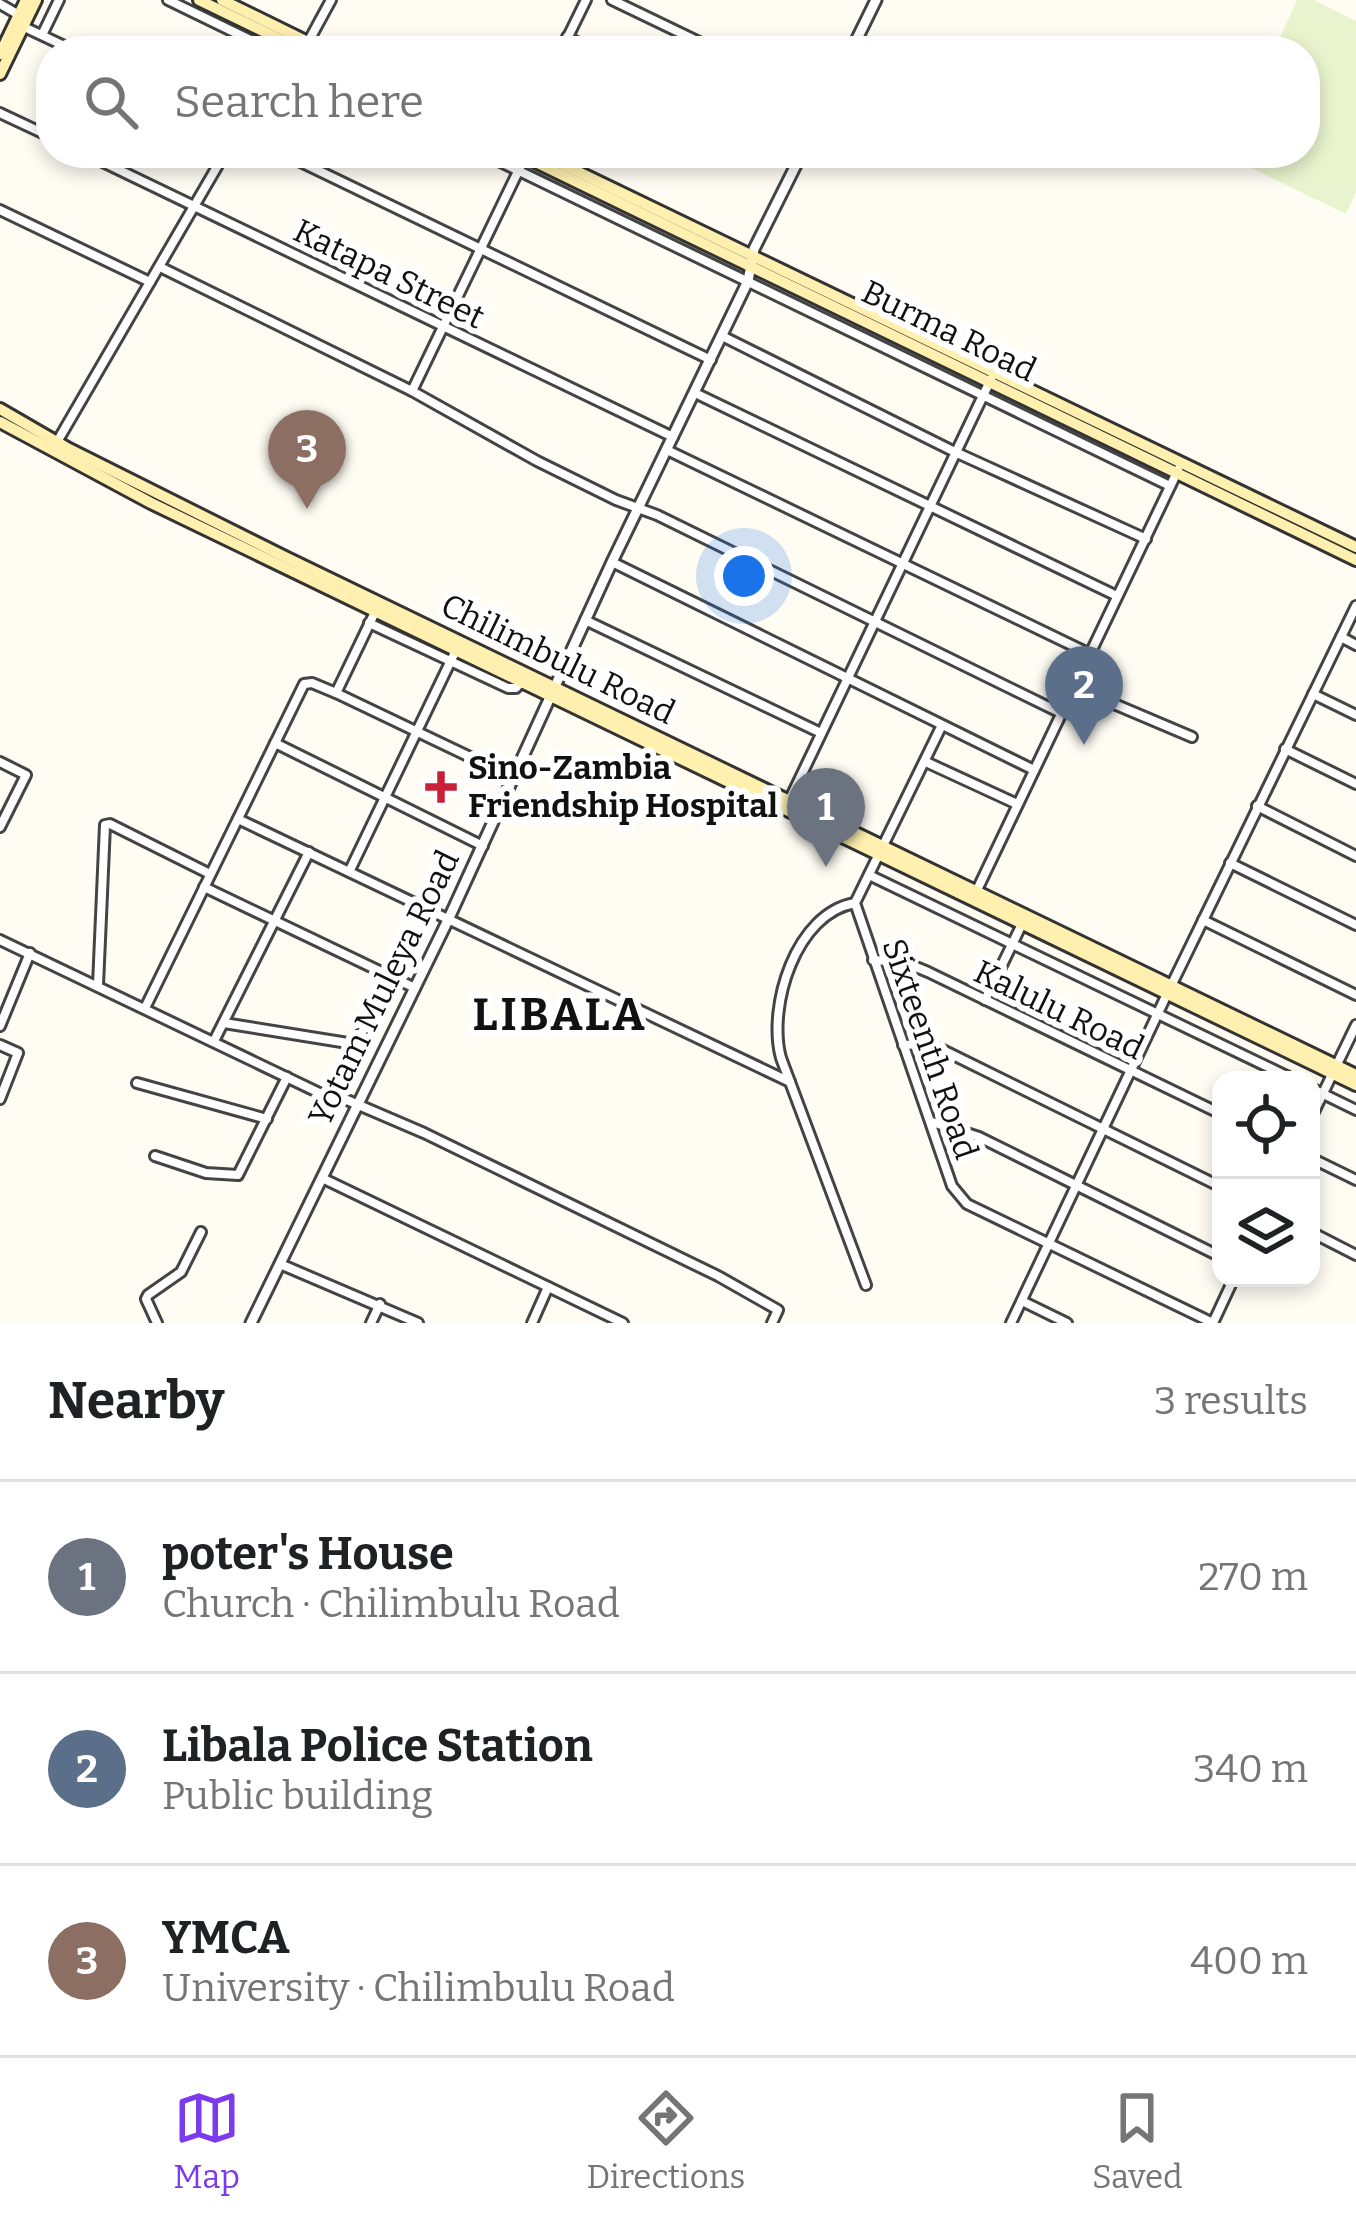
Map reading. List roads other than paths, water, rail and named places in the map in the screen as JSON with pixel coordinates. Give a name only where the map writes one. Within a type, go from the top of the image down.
[{"type":"main road","points":[[0,74],[26,0]]},
{"type":"main road","points":[[0,54],[36,0]]},
{"type":"main road","points":[[199,0],[265,36]]},
{"type":"main road","points":[[222,0],[284,36]]},
{"type":"main road","name":"Burma Road","points":[[550,168],[753,260]]},
{"type":"main road","name":"Burma Road","points":[[569,168],[1356,560]]},
{"type":"main road","name":"Chilimbulu Road","points":[[0,409],[375,612]]},
{"type":"main road","name":"Chilimbulu Road","points":[[0,422],[151,503],[375,612],[521,682],[553,692],[1169,989]]},
{"type":"main road","name":"Burma Road","points":[[1179,468],[1356,547]]},
{"type":"main road","name":"Chilimbulu Road","points":[[455,650],[789,801],[880,850],[976,890],[1335,1070],[1356,1085]]},
{"type":"main road","name":"Chilimbulu Road","points":[[1335,1070],[1356,1075]]},
{"type":"street","points":[[0,4],[42,35],[59,0]]},
{"type":"street","points":[[168,0],[242,36]]},
{"type":"street","points":[[312,36],[331,0]]},
{"type":"street","points":[[568,36],[586,0]]},
{"type":"street","points":[[612,0],[687,36]]},
{"type":"street","points":[[858,36],[876,0]]},
{"type":"street","points":[[0,113],[36,130]]},
{"type":"street","name":"Katapa Street","points":[[115,168],[673,437]]},
{"type":"street","points":[[57,442],[217,168]]},
{"type":"street","points":[[314,168],[711,360]]},
{"type":"street","points":[[512,168],[1170,486]]},
{"type":"street","points":[[412,391],[519,168]]},
{"type":"street","name":"Yotam Muleya Road","points":[[251,1323],[515,778],[612,562],[748,281],[795,168]]},
{"type":"street","points":[[0,210],[151,282]]},
{"type":"street","points":[[160,267],[412,391],[537,461],[1061,713]]},
{"type":"street","points":[[722,336],[955,452],[1146,539]]},
{"type":"street","points":[[789,801],[992,377]]},
{"type":"street","points":[[694,393],[1117,596]]},
{"type":"street","points":[[667,450],[1090,654]]},
{"type":"street","points":[[976,890],[1179,468]]},
{"type":"street","points":[[612,562],[1034,770]]},
{"type":"street","points":[[1011,1323],[1356,606]]},
{"type":"street","points":[[336,693],[375,612]]},
{"type":"street","points":[[585,620],[821,733]]},
{"type":"street","points":[[1341,638],[1356,645]]},
{"type":"street","points":[[350,870],[455,650]]},
{"type":"street","points":[[145,1008],[302,686],[312,683],[336,693],[515,778]]},
{"type":"street","points":[[1074,687],[1192,737]]},
{"type":"street","points":[[1313,694],[1356,716]]},
{"type":"street","name":"Sixteenth Road","points":[[941,727],[855,903],[952,1186],[962,1200],[1213,1323]]},
{"type":"street","points":[[275,743],[483,845]]},
{"type":"street","points":[[1285,749],[1356,784]]},
{"type":"street","points":[[0,762],[26,775],[0,827]]},
{"type":"street","points":[[926,762],[1017,805]]},
{"type":"street","points":[[1257,806],[1356,856]]},
{"type":"street","points":[[238,819],[790,1082]]},
{"type":"street","points":[[98,985],[104,825],[210,874]]},
{"type":"street","points":[[214,1041],[309,852]]},
{"type":"street","points":[[1230,863],[1356,925]]},
{"type":"street","points":[[868,875],[1277,1071]]},
{"type":"street","points":[[204,887],[416,988]]},
{"type":"street","points":[[855,903],[836,907],[817,920],[784,982],[775,1028],[790,1082],[866,1286]]},
{"type":"street","points":[[1203,920],[1356,995]]},
{"type":"street","points":[[985,1000],[1022,922]]},
{"type":"street","points":[[0,940],[332,1099],[424,1133],[718,1276],[778,1310],[772,1323]]},
{"type":"street","points":[[0,1026],[30,953]]},
{"type":"street","name":"Kalulu Road","points":[[873,960],[904,962],[1212,1110]]},
{"type":"street","points":[[224,1023],[354,1044],[364,1029]]},
{"type":"street","points":[[1320,1100],[1356,1025]]},
{"type":"street","points":[[903,1045],[943,1050],[1212,1182]]},
{"type":"street","points":[[0,1046],[18,1053],[0,1099]]},
{"type":"street","points":[[155,1156],[234,1177],[244,1167],[287,1077]]},
{"type":"street","points":[[136,1083],[267,1119]]},
{"type":"street","points":[[1320,1092],[1356,1109]]},
{"type":"street","points":[[931,1121],[979,1137],[1212,1253]]},
{"type":"street","points":[[1320,1162],[1356,1180]]},
{"type":"street","points":[[322,1178],[623,1323]]},
{"type":"street","points":[[157,1323],[146,1299],[181,1272],[201,1232]]},
{"type":"street","points":[[1320,1237],[1356,1255]]},
{"type":"street","points":[[280,1264],[418,1323]]},
{"type":"street","points":[[532,1323],[548,1287]]},
{"type":"street","points":[[1213,1323],[1230,1287]]},
{"type":"street","points":[[1022,1301],[1067,1323]]},
{"type":"street","points":[[371,1323],[380,1304]]},
{"type":"place","name":"YMCA","points":[[307,509]]},
{"type":"place","name":"Libala Police Station","points":[[1084,745]]},
{"type":"place","name":"Sino-Zambia Friendship Hospital","points":[[441,787]]},
{"type":"place","name":"poter's House","points":[[826,867]]},
{"type":"district","name":"LIBALA","points":[[560,1015]]}]
